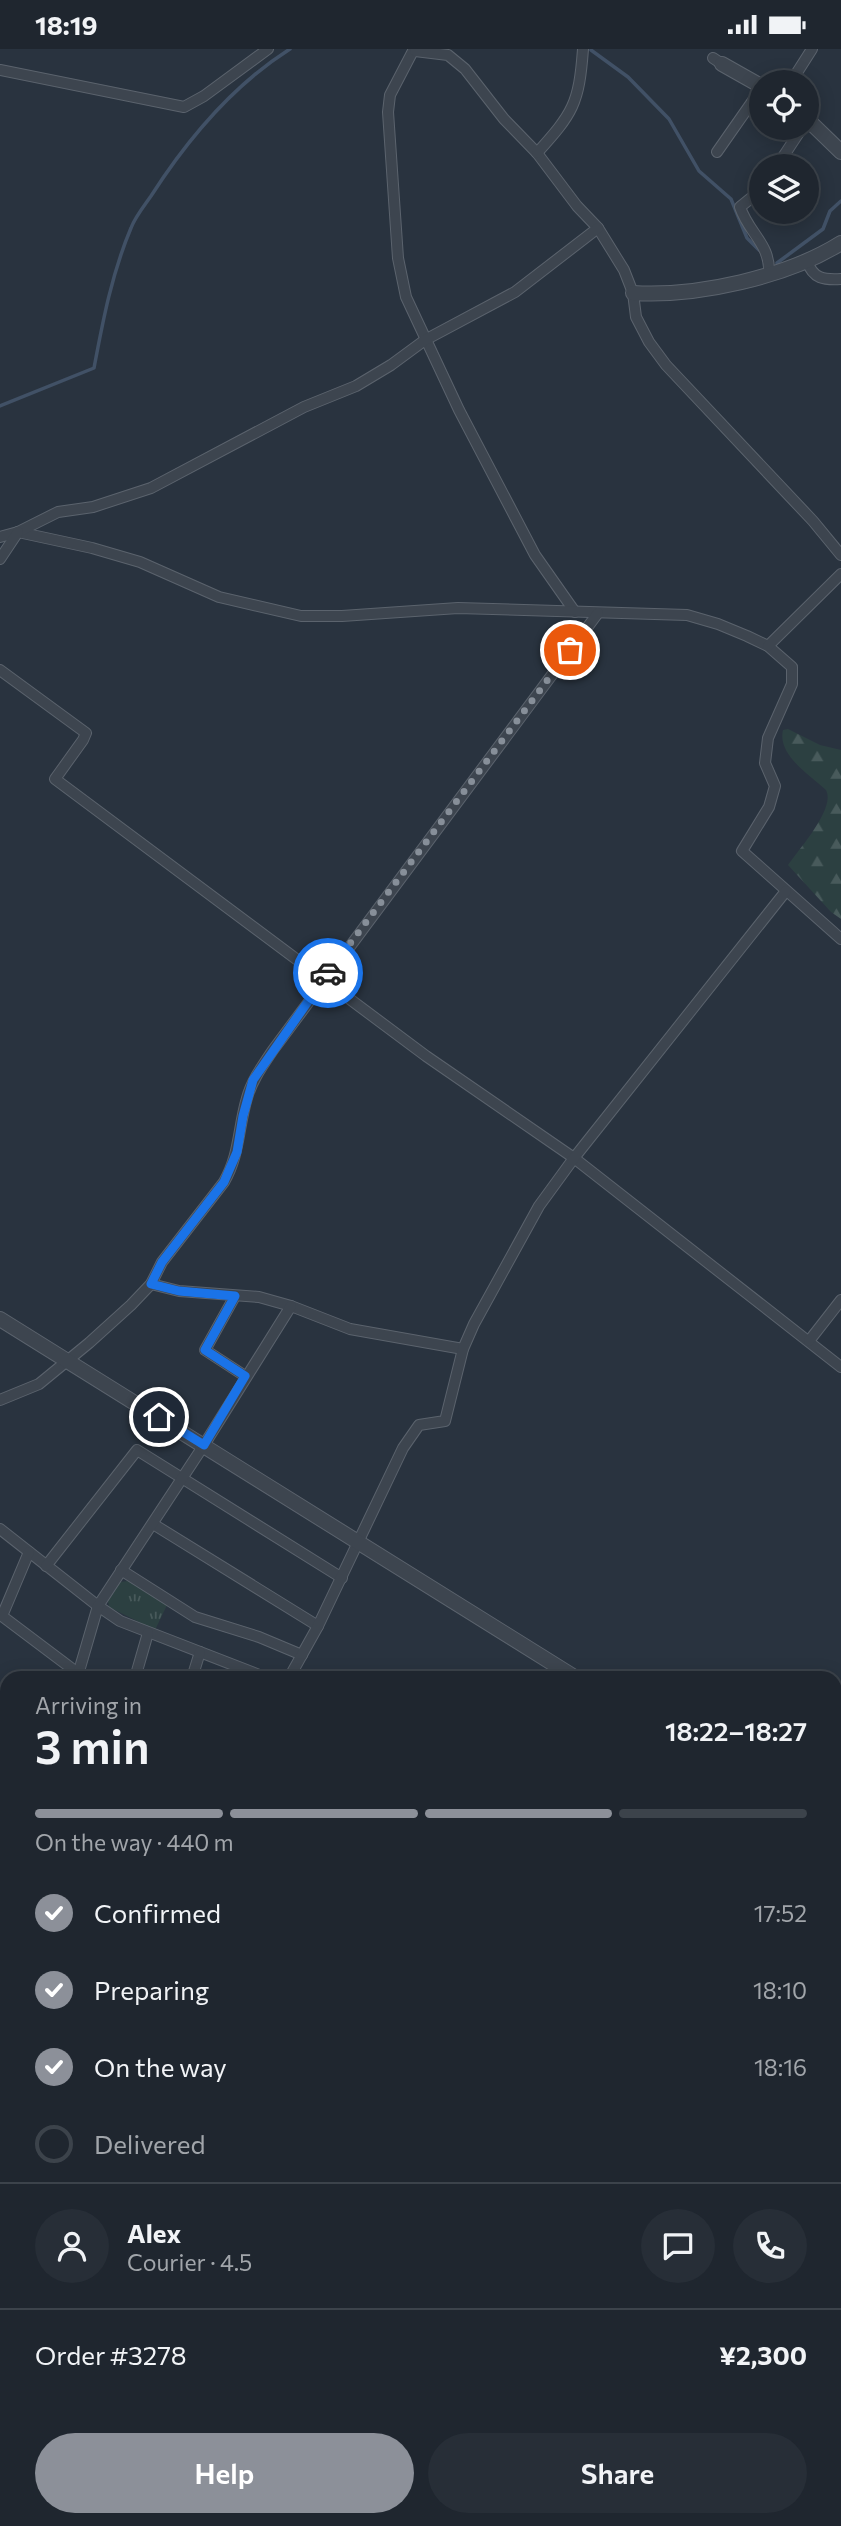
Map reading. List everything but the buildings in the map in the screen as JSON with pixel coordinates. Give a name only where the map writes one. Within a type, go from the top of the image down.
[{"type":"street","points":[[0,70],[184,107],[204,96],[268,49]]},
{"type":"street","points":[[537,153],[565,122],[574,105],[581,75],[583,49]]},
{"type":"street","points":[[799,70],[812,49]]},
{"type":"street","points":[[575,612],[535,555],[459,411],[406,297],[398,258],[389,140],[390,95],[415,50],[448,55],[465,69],[504,119],[537,153],[577,206],[598,228],[624,270],[633,293],[636,317],[649,342],[666,365],[813,521],[841,555]]},
{"type":"street","points":[[718,61],[749,80]]},
{"type":"street","points":[[717,152],[749,105]]},
{"type":"street","points":[[819,131],[841,152]]},
{"type":"street","points":[[749,200],[740,207],[745,222],[764,244],[770,260],[769,275]]},
{"type":"street","points":[[0,537],[18,532],[58,512],[93,507],[151,488],[304,407],[356,386],[425,340],[515,292],[598,228]]},
{"type":"street","points":[[633,293],[681,291],[769,275],[807,261],[841,243]]},
{"type":"street","points":[[807,261],[818,278],[841,279]]},
{"type":"street","points":[[0,559],[18,532]]},
{"type":"street","points":[[18,532],[92,548],[140,562],[219,597],[301,616],[458,608],[687,615],[718,624],[768,646],[792,667],[792,684],[768,738],[765,763],[775,786],[768,807],[742,851],[841,939]]},
{"type":"street","points":[[768,646],[841,574]]},
{"type":"street","points":[[0,1400],[39,1384],[68,1361],[151,1284],[162,1262],[224,1182],[237,1152],[253,1080],[323,981],[598,613]]},
{"type":"street","points":[[0,670],[86,733],[55,779],[323,981],[574,1158],[841,1367]]},
{"type":"street","points":[[293,1671],[342,1578],[403,1448],[419,1425],[445,1421],[463,1349],[539,1206],[786,891]]},
{"type":"street","points":[[151,1284],[179,1291],[259,1297],[291,1306],[350,1329],[463,1349]]},
{"type":"street","points":[[235,1296],[205,1350],[245,1376]]},
{"type":"street","points":[[810,1341],[841,1300]]},
{"type":"street","points":[[79,1671],[98,1606],[291,1306]]},
{"type":"street","points":[[0,1319],[565,1671]]},
{"type":"street","points":[[46,1566],[137,1450],[342,1578]]},
{"type":"street","points":[[153,1524],[318,1626]]},
{"type":"street","points":[[0,1529],[120,1621],[249,1671]]},
{"type":"street","points":[[29,1552],[2,1616],[72,1671]]},
{"type":"street","points":[[121,1570],[195,1617],[259,1637],[302,1655]]},
{"type":"street","points":[[137,1671],[148,1633]]},
{"type":"street","points":[[194,1671],[200,1652]]},
{"type":"green space","points":[[788,729],[820,745],[841,750],[841,919],[831,912],[788,865],[821,817],[828,798],[826,790],[796,764],[785,748],[783,730]]},
{"type":"green space","points":[[128,1581],[167,1605],[155,1630],[109,1607],[108,1601],[120,1582]]},
{"type":"waterway","points":[[0,406],[94,368],[113,279],[137,216],[180,154],[213,115],[249,79],[290,49]]},
{"type":"waterway","points":[[591,50],[628,77],[669,119],[699,171],[731,199],[747,238],[759,250]]},
{"type":"waterway","points":[[777,263],[823,229],[830,211],[841,201]]},
{"type":"way so far","points":[[328,973],[570,650]]},
{"type":"route","points":[[159,1417],[204,1445],[245,1376],[205,1350],[235,1296],[162,1289],[151,1284],[162,1262],[232,1168],[253,1080],[328,973]]}]
